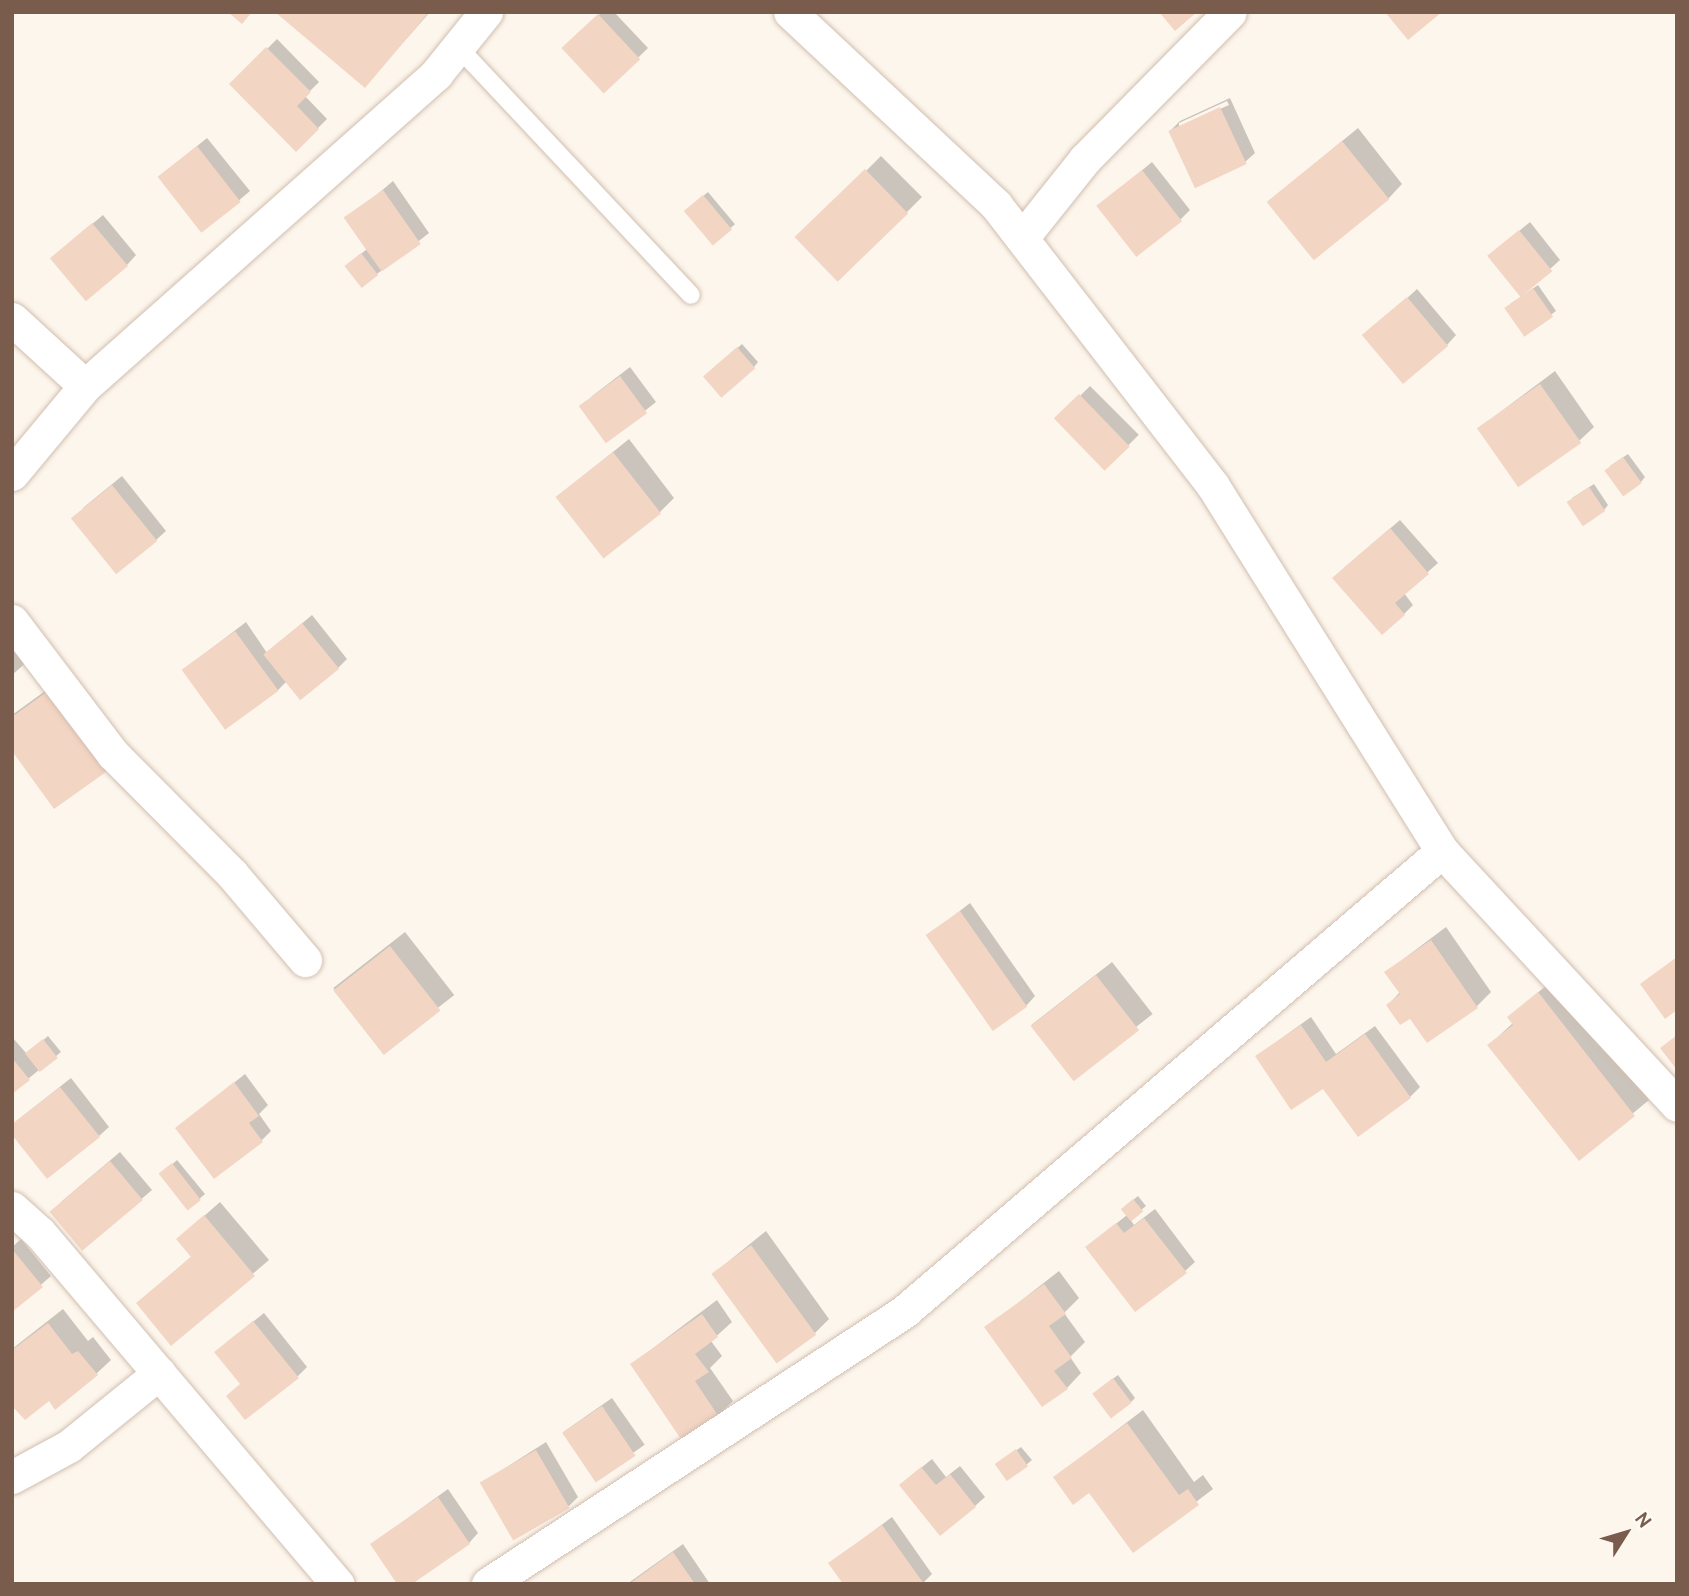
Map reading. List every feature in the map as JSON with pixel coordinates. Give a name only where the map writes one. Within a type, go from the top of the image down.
[{"type":"street","points":[[12,474],[85,386],[436,75],[486,12]]},
{"type":"street","points":[[790,12],[996,205],[1213,486],[1441,851],[1677,1105]]},
{"type":"street","points":[[1022,238],[1086,159],[1230,12]]},
{"type":"street","points":[[12,318],[85,386]]},
{"type":"street","points":[[12,621],[113,754],[232,874],[305,960]]},
{"type":"street","points":[[488,1584],[906,1310],[1441,851]]},
{"type":"street","points":[[12,1208],[39,1231],[338,1584]]},
{"type":"street","points":[[12,1476],[69,1446],[159,1373]]},
{"type":"lane","points":[[458,47],[691,295]]},
{"type":"building","points":[[228,12],[252,12],[242,24]]},
{"type":"building","points":[[275,12],[429,12],[365,88]]},
{"type":"building","points":[[1159,12],[1197,12],[1175,31]]},
{"type":"building","points":[[1385,12],[1442,12],[1408,40]]},
{"type":"building","points":[[598,14],[640,59],[604,93],[561,48]]},
{"type":"building","points":[[266,47],[311,92],[297,106],[319,129],[296,152],[229,84]]},
{"type":"building","points":[[1220,107],[1247,164],[1195,188],[1168,131]]},
{"type":"building","points":[[1342,141],[1389,199],[1314,260],[1267,202]]},
{"type":"building","points":[[197,146],[241,202],[201,233],[158,177]]},
{"type":"building","points":[[865,169],[908,214],[838,282],[795,237]]},
{"type":"building","points":[[1142,170],[1182,221],[1136,257],[1096,206]]},
{"type":"building","points":[[383,190],[421,244],[382,272],[344,218]]},
{"type":"building","points":[[703,195],[732,229],[713,246],[684,211]]},
{"type":"building","points":[[92,223],[128,266],[86,301],[50,258]]},
{"type":"building","points":[[1519,230],[1552,271],[1520,297],[1487,256]]},
{"type":"building","points":[[361,253],[378,275],[362,288],[344,266]]},
{"type":"building","points":[[1533,288],[1553,317],[1524,337],[1504,308]]},
{"type":"building","points":[[1407,297],[1448,346],[1403,384],[1362,335]]},
{"type":"building","points":[[737,347],[755,368],[721,398],[703,377]]},
{"type":"building","points":[[620,376],[647,413],[606,443],[579,406]]},
{"type":"building","points":[[1540,384],[1581,443],[1518,487],[1477,428]]},
{"type":"building","points":[[1079,394],[1130,447],[1105,471],[1054,418]]},
{"type":"building","points":[[613,452],[661,513],[603,558],[555,497]]},
{"type":"building","points":[[1623,457],[1642,483],[1623,496],[1604,471]]},
{"type":"building","points":[[112,485],[157,541],[116,574],[71,518]]},
{"type":"building","points":[[1589,487],[1605,511],[1583,526],[1567,502]]},
{"type":"building","points":[[1390,528],[1429,574],[1395,603],[1405,615],[1382,635],[1332,578]]},
{"type":"building","points":[[302,623],[339,669],[300,700],[263,654]]},
{"type":"building","points":[[235,631],[278,691],[225,730],[182,670]]},
{"type":"building","points":[[48,691],[106,772],[54,809],[12,751],[12,717]]},
{"type":"building","points":[[960,911],[1027,1007],[993,1031],[926,935]]},
{"type":"building","points":[[1431,940],[1478,1008],[1427,1043],[1410,1019],[1400,1025],[1386,1005],[1400,994],[1384,972]]},
{"type":"building","points":[[390,946],[440,1011],[384,1055],[333,990]]},
{"type":"building","points":[[1677,957],[1677,1010],[1665,1019],[1640,984]]},
{"type":"building","points":[[1096,975],[1139,1030],[1074,1081],[1031,1026]]},
{"type":"building","points":[[1538,992],[1635,1116],[1579,1161],[1487,1045],[1513,1025],[1507,1017]]},
{"type":"building","points":[[1301,1025],[1326,1062],[1365,1034],[1411,1098],[1358,1137],[1323,1089],[1291,1110],[1255,1056]]},
{"type":"building","points":[[1677,1035],[1677,1070],[1660,1048]]},
{"type":"building","points":[[43,1039],[58,1058],[40,1072],[25,1053]]},
{"type":"building","points":[[12,1058],[30,1080],[12,1094]]},
{"type":"building","points":[[234,1082],[259,1116],[249,1123],[263,1142],[214,1179],[175,1128]]},
{"type":"building","points":[[60,1087],[100,1137],[47,1179],[12,1135],[12,1124]]},
{"type":"building","points":[[110,1161],[143,1200],[82,1251],[49,1212]]},
{"type":"building","points":[[172,1163],[201,1200],[188,1211],[159,1173]]},
{"type":"building","points":[[1133,1199],[1143,1211],[1131,1222],[1121,1209]]},
{"type":"building","points":[[204,1215],[255,1276],[171,1346],[136,1303],[191,1257],[176,1239]]},
{"type":"building","points":[[1144,1218],[1187,1273],[1135,1312],[1085,1247],[1116,1223],[1124,1233]]},
{"type":"building","points":[[751,1245],[816,1335],[777,1364],[711,1274]]},
{"type":"building","points":[[12,1249],[43,1287],[12,1312]]},
{"type":"building","points":[[1044,1284],[1066,1314],[1049,1326],[1072,1358],[1054,1371],[1068,1389],[1042,1407],[984,1327]]},
{"type":"building","points":[[702,1314],[718,1337],[695,1354],[709,1372],[695,1381],[719,1417],[683,1442],[630,1364]]},
{"type":"building","points":[[253,1321],[299,1378],[245,1420],[226,1396],[240,1384],[214,1352]]},
{"type":"building","points":[[48,1323],[72,1354],[78,1351],[98,1375],[55,1410],[49,1401],[25,1420],[12,1406],[12,1350]]},
{"type":"building","points":[[1113,1378],[1132,1403],[1111,1418],[1092,1394]]},
{"type":"building","points":[[602,1406],[636,1456],[596,1483],[562,1433]]},
{"type":"building","points":[[1127,1423],[1179,1495],[1188,1489],[1199,1505],[1133,1553],[1089,1493],[1073,1505],[1053,1477]]},
{"type":"building","points":[[1016,1449],[1028,1466],[1007,1481],[995,1464]]},
{"type":"building","points":[[536,1450],[570,1508],[513,1541],[480,1482]]},
{"type":"building","points":[[921,1467],[936,1485],[950,1474],[976,1507],[940,1536],[899,1485]]},
{"type":"building","points":[[438,1497],[470,1544],[412,1584],[397,1584],[370,1544]]},
{"type":"building","points":[[882,1525],[924,1584],[843,1584],[828,1563]]},
{"type":"building","points":[[673,1552],[695,1584],[629,1584]]}]
